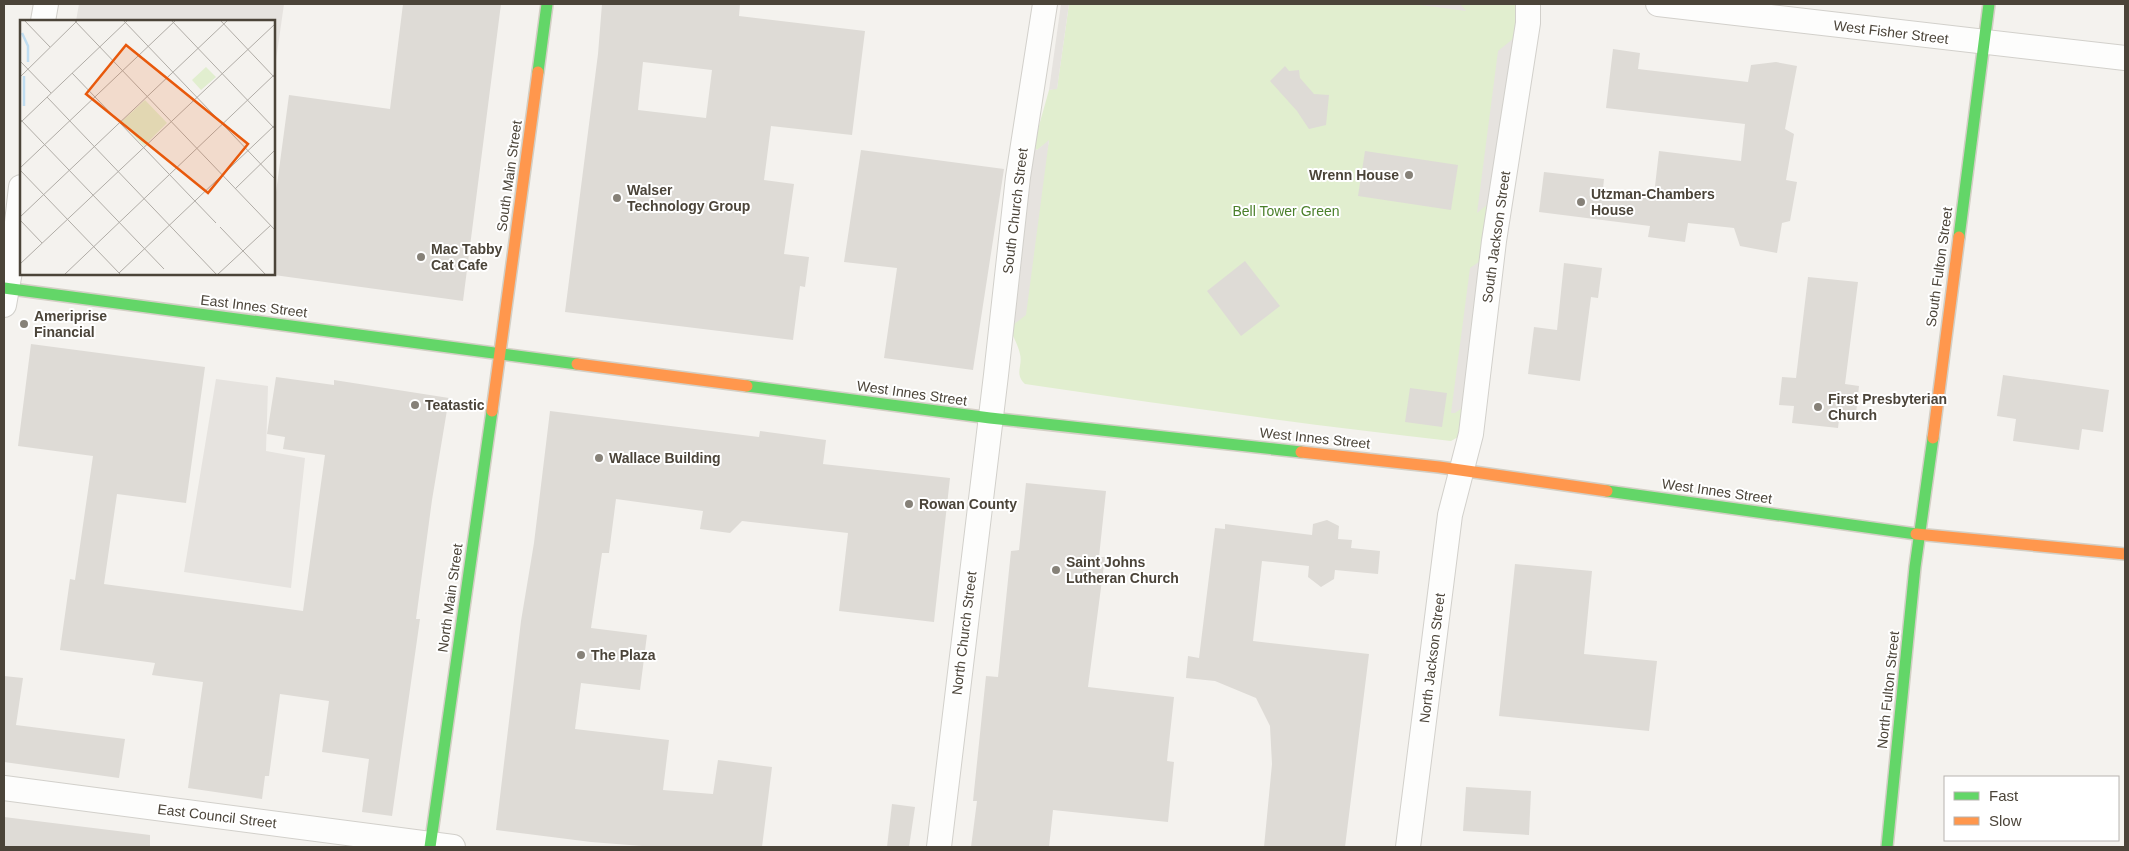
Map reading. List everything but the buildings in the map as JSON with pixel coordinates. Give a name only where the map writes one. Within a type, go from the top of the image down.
[{"type":"main road","name":"South Main Street","points":[[500,353],[547,4]]},
{"type":"main road","name":"South Fulton Street","points":[[1920,535],[1988,4]]},
{"type":"main road","name":"East Innes Street","points":[[4,294],[500,353]]},
{"type":"main road","name":"West Innes Street","points":[[500,353],[990,418],[1463,470],[1920,535],[2125,554]]},
{"type":"main road","name":"North Main Street","points":[[438,846],[500,353]]},
{"type":"main road","name":"North Fulton Street","points":[[1887,847],[1920,535]]},
{"type":"street","points":[[43,20],[46,4]]},
{"type":"street","name":"South Church Street","points":[[990,418],[1018,177],[1045,4]]},
{"type":"street","name":"South Jackson Street","points":[[1463,470],[1470,434],[1494,241],[1528,23],[1528,4]]},
{"type":"street","name":"West Fisher Street","points":[[1658,4],[2125,58]]},
{"type":"street","points":[[4,294],[14,249],[20,196]]},
{"type":"street","name":"North Church Street","points":[[939,847],[990,418]]},
{"type":"street","name":"North Jackson Street","points":[[1408,847],[1450,515],[1463,470]]},
{"type":"street","name":"East Council Street","points":[[4,788],[438,846]]},
{"type":"green space","name":"Bell Tower Green","points":[[1069,4],[1518,4],[1521,9],[1460,436],[1451,441],[1398,435],[1025,384],[1019,373],[1021,358],[1019,351],[1009,328],[1049,141],[1037,150],[1033,147],[1049,90],[1057,88]]},
{"type":"shaded area","points":[[79,4],[284,4],[275,67],[275,20],[76,20]]},
{"type":"shaded area","points":[[1061,4],[1069,4],[1057,89],[1049,90]]},
{"type":"shaded area","points":[[1413,4],[1460,4],[1466,11]]},
{"type":"shaded area","points":[[1519,34],[1493,200],[1477,213],[1498,51]]},
{"type":"shaded area","points":[[1049,140],[1026,315],[1009,328],[1033,147],[1037,150]]},
{"type":"shaded area","points":[[1489,255],[1468,404],[1455,413],[1451,413],[1470,268]]},
{"type":"shaded area","points":[[216,379],[268,386],[266,451],[305,458],[291,588],[184,572]]},
{"type":"traffic: fast","points":[[538,72],[547,4]]},
{"type":"traffic: fast","points":[[1959,237],[1989,4]]},
{"type":"traffic: fast","points":[[4,288],[577,364]]},
{"type":"traffic: fast","points":[[747,386],[990,418],[1301,452]]},
{"type":"traffic: fast","points":[[430,847],[492,411]]},
{"type":"traffic: fast","points":[[1887,847],[1915,567],[1933,438]]},
{"type":"traffic: fast","points":[[1607,491],[1916,534]]},
{"type":"traffic: slow","points":[[492,411],[538,72]]},
{"type":"traffic: slow","points":[[1933,438],[1959,237]]},
{"type":"traffic: slow","points":[[577,364],[747,386]]},
{"type":"traffic: slow","points":[[1301,452],[1439,467],[1607,491]]},
{"type":"traffic: slow","points":[[1916,534],[2125,554]]},
{"type":"place","name":"Wrenn House","points":[[1409,175]]},
{"type":"place","name":"Walser Technology Group","points":[[617,198]]},
{"type":"place","name":"Utzman-Chambers House","points":[[1581,202]]},
{"type":"place","name":"Mac Tabby Cat Cafe","points":[[421,257]]},
{"type":"place","name":"Ameriprise Financial","points":[[24,324]]},
{"type":"place","name":"Teatastic","points":[[415,405]]},
{"type":"place","name":"First Presbyterian Church","points":[[1818,407]]},
{"type":"place","name":"Wallace Building","points":[[599,458]]},
{"type":"place","name":"Rowan County","points":[[909,504]]},
{"type":"place","name":"Saint Johns Lutheran Church","points":[[1056,570]]},
{"type":"place","name":"The Plaza","points":[[581,655]]}]
